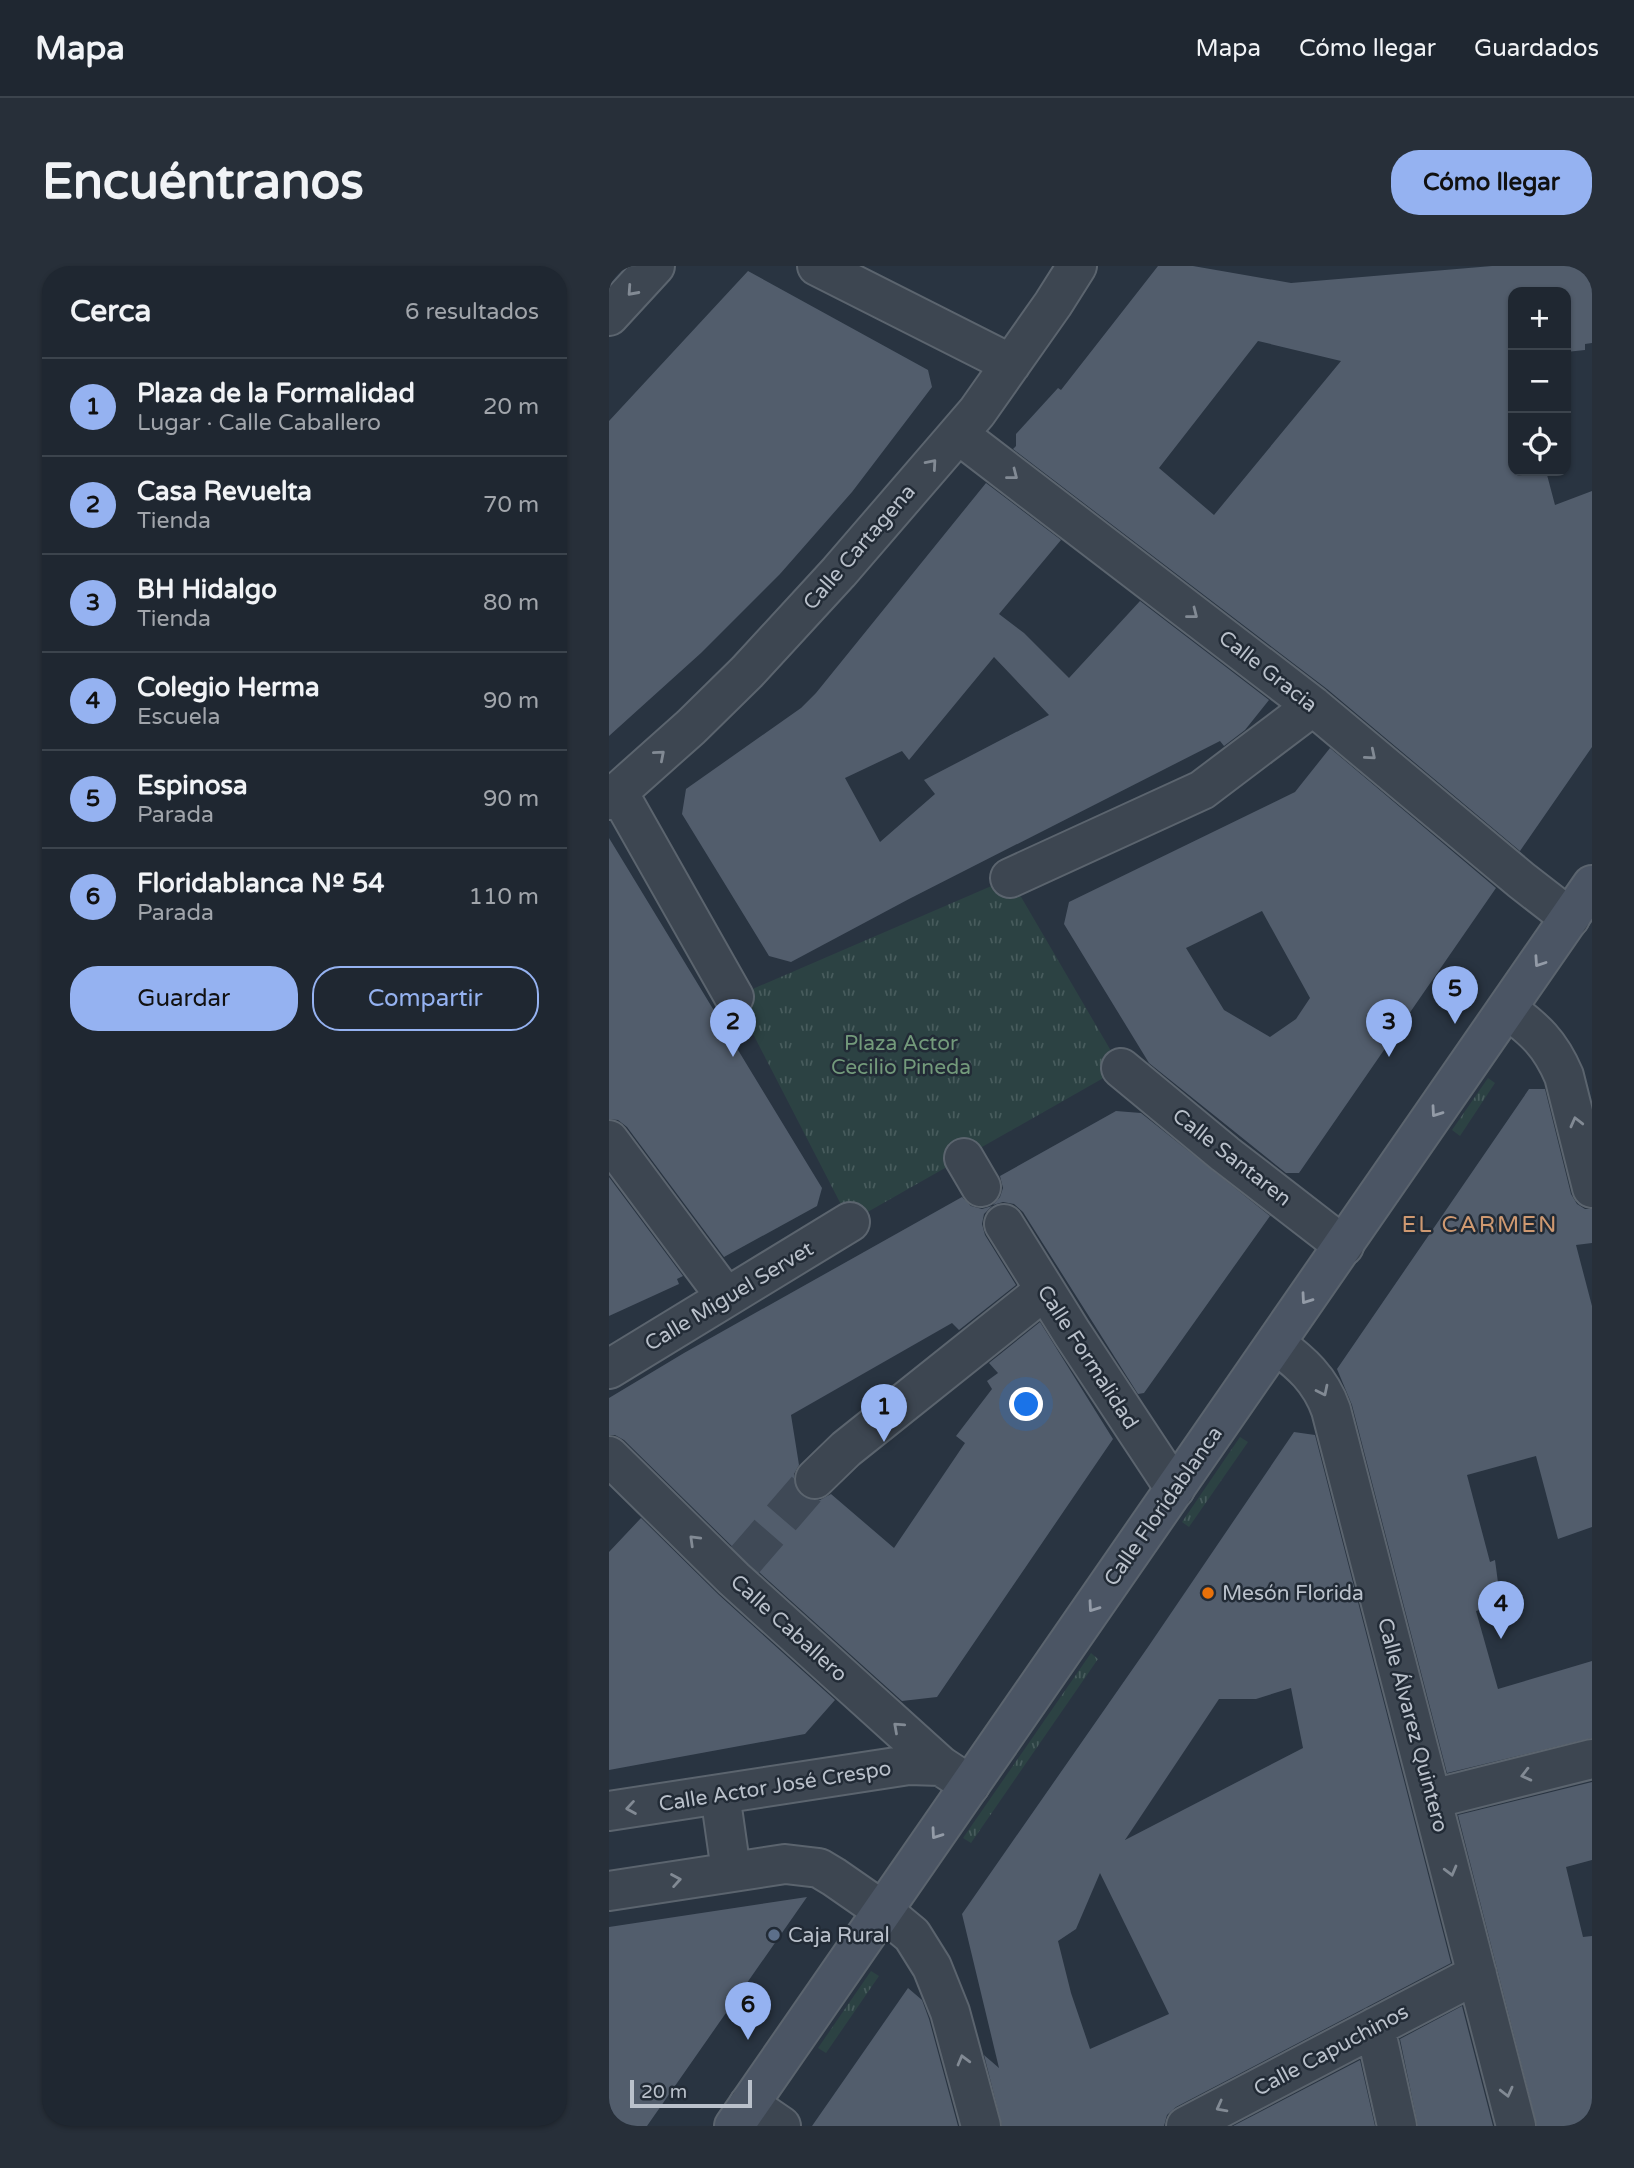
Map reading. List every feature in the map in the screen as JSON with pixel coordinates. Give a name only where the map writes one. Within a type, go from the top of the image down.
[{"type":"main road","name":"Calle Floridablanca","points":[[742,2115],[883,1911],[955,1776],[1175,1489],[1592,886]]},
{"type":"street","points":[[609,316],[655,266]]},
{"type":"street","points":[[817,266],[1011,364]]},
{"type":"street","name":"Calle Cartagena","points":[[614,796],[747,672],[839,572],[977,412],[1077,266]]},
{"type":"street","name":"Calle Gracia","points":[[958,434],[1313,706],[1570,918]]},
{"type":"street","points":[[1010,878],[1202,790],[1313,706]]},
{"type":"street","points":[[614,796],[734,997]]},
{"type":"street","points":[[1507,1009],[1537,1031],[1557,1059],[1564,1076],[1592,1188]]},
{"type":"street","name":"Calle Santaren","points":[[1121,1068],[1225,1154],[1344,1245]]},
{"type":"street","points":[[609,1140],[726,1297]]},
{"type":"street","name":"Calle Miguel Servet","points":[[609,1369],[850,1222]]},
{"type":"street","name":"Calle Formalidad","points":[[1004,1224],[1072,1334],[1175,1489]]},
{"type":"street","points":[[815,1479],[846,1449],[1045,1290]]},
{"type":"street","name":"Calle Álvarez Quintero","points":[[1276,1344],[1307,1368],[1326,1395],[1515,2126]]},
{"type":"street","name":"Calle Caballero","points":[[611,1463],[739,1570],[955,1776]]},
{"type":"street","points":[[1432,1799],[1592,1759]]},
{"type":"street","name":"Calle Actor José Crespo","points":[[609,1811],[909,1765],[955,1776]]},
{"type":"street","points":[[720,1794],[731,1871]]},
{"type":"street","points":[[609,1891],[785,1864],[819,1868],[883,1911],[912,1936],[932,1968],[950,2012],[981,2126]]},
{"type":"street","name":"Calle Capuchinos","points":[[1186,2126],[1477,1974]]},
{"type":"street","points":[[1375,2027],[1395,2117]]},
{"type":"street","points":[[742,2115],[781,2126]]},
{"type":"green space","name":"Plaza Actor Cecilio Pineda","points":[[1010,878],[1121,1068],[850,1222],[734,997]]},
{"type":"green space","points":[[1488,1078],[1495,1083],[1460,1136],[1452,1130]]},
{"type":"green space","points":[[1240,1437],[1248,1442],[1189,1527],[1182,1522]]},
{"type":"green space","points":[[1091,1653],[1098,1659],[971,1843],[963,1838]]},
{"type":"green space","points":[[871,1971],[879,1976],[826,2053],[818,2048]]},
{"type":"building","points":[[1158,266],[1193,266],[1291,283],[1492,266],[1592,266],[1592,343],[1585,344],[1585,350],[1571,351],[1571,287],[1508,287],[1508,476],[1547,476],[1555,505],[1592,491],[1592,747],[1520,851],[1327,689],[1013,449],[1016,446],[1016,434],[1058,388],[1061,390]],"holes":[[[1258,341],[1341,361],[1214,515],[1159,468]]]},
{"type":"building","points":[[748,271],[928,370],[932,387],[852,492],[780,574],[701,653],[609,736],[609,421]]},
{"type":"building","points":[[986,483],[1061,540],[999,614],[1024,633],[1069,678],[1140,601],[1269,700],[1245,730],[1224,746],[1220,741],[791,962],[769,956],[682,814],[686,789],[801,708]],"holes":[[[994,657],[1049,715],[924,780],[935,794],[880,842],[845,778],[902,751],[909,760]]]},
{"type":"building","points":[[1330,748],[1496,888],[1299,1173],[1286,1173],[1149,1063],[1064,924],[1069,902],[1295,792]],"holes":[[[1262,911],[1310,998],[1296,1019],[1270,1037],[1224,1010],[1186,948]]]},
{"type":"building","points":[[609,838],[822,1188],[817,1206],[724,1257],[627,1127],[618,1120],[609,1119]]},
{"type":"building","points":[[1529,1089],[1545,1089],[1571,1194],[1577,1204],[1585,1209],[1592,1209],[1592,1243],[1576,1245],[1592,1306],[1592,1527],[1558,1539],[1536,1456],[1467,1475],[1490,1562],[1495,1560],[1501,1605],[1476,1611],[1498,1689],[1592,1661],[1592,1738],[1447,1773],[1352,1405],[1337,1369]]},
{"type":"building","points":[[1116,1111],[1141,1113],[1270,1216],[1144,1393],[1138,1394],[1023,1212],[1014,1204],[1003,1202],[993,1205],[1003,1188],[1000,1176]]},
{"type":"building","points":[[609,1177],[683,1276],[677,1279],[679,1284],[609,1316]]},
{"type":"building","points":[[962,1197],[971,1206],[982,1209],[992,1206],[984,1214],[982,1224],[985,1235],[1016,1285],[959,1330],[952,1323],[791,1415],[799,1465],[794,1474],[794,1484],[799,1494],[808,1500],[820,1500],[831,1494],[894,1548],[965,1443],[956,1436],[992,1389],[987,1381],[998,1373],[989,1363],[1040,1322],[1113,1439],[937,1697],[902,1701],[749,1563],[624,1440],[609,1435],[609,1398]]},
{"type":"building","points":[[1294,1432],[1315,1435],[1451,1963],[1176,2107],[1167,2115],[1164,2126],[1002,2126],[984,2055],[999,2068],[962,1914]],"holes":[[[1291,1688],[1303,1748],[1125,1840],[1219,1699],[1256,1699]],[[1100,1873],[1169,2014],[1090,2049],[1071,1993],[1058,1941],[1076,1929]]]},
{"type":"building","points":[[641,1518],[719,1595],[835,1700],[805,1734],[609,1770],[609,1552]]},
{"type":"building","points":[[1592,1782],[1592,1860],[1566,1867],[1583,1937],[1592,1936],[1592,2126],[1537,2126],[1458,1815]]},
{"type":"building","points":[[807,1897],[647,2126],[609,2126],[609,1927]]},
{"type":"building","points":[[908,1988],[922,2000],[929,2019],[958,2126],[812,2126]]},
{"type":"building","points":[[1462,2006],[1493,2126],[1418,2126],[1400,2039]]},
{"type":"building","points":[[1360,2060],[1375,2126],[1233,2126]]},
{"type":"tunnel","points":[[744,1561],[815,1479]]},
{"type":"place","name":"Espinosa","points":[[1455,1024]]},
{"type":"place","name":"Casa Revuelta","points":[[733,1057]]},
{"type":"place","name":"BH Hidalgo","points":[[1389,1057]]},
{"type":"place","name":"Plaza de la Formalidad","points":[[884,1442]]},
{"type":"place","name":"Mesón Florida","points":[[1208,1593]]},
{"type":"place","name":"Colegio Herma","points":[[1501,1639]]},
{"type":"place","name":"Caja Rural","points":[[774,1935]]},
{"type":"place","name":"Floridablanca Nº 54","points":[[748,2040]]},
{"type":"district","name":"EL CARMEN","points":[[1480,1224]]}]
